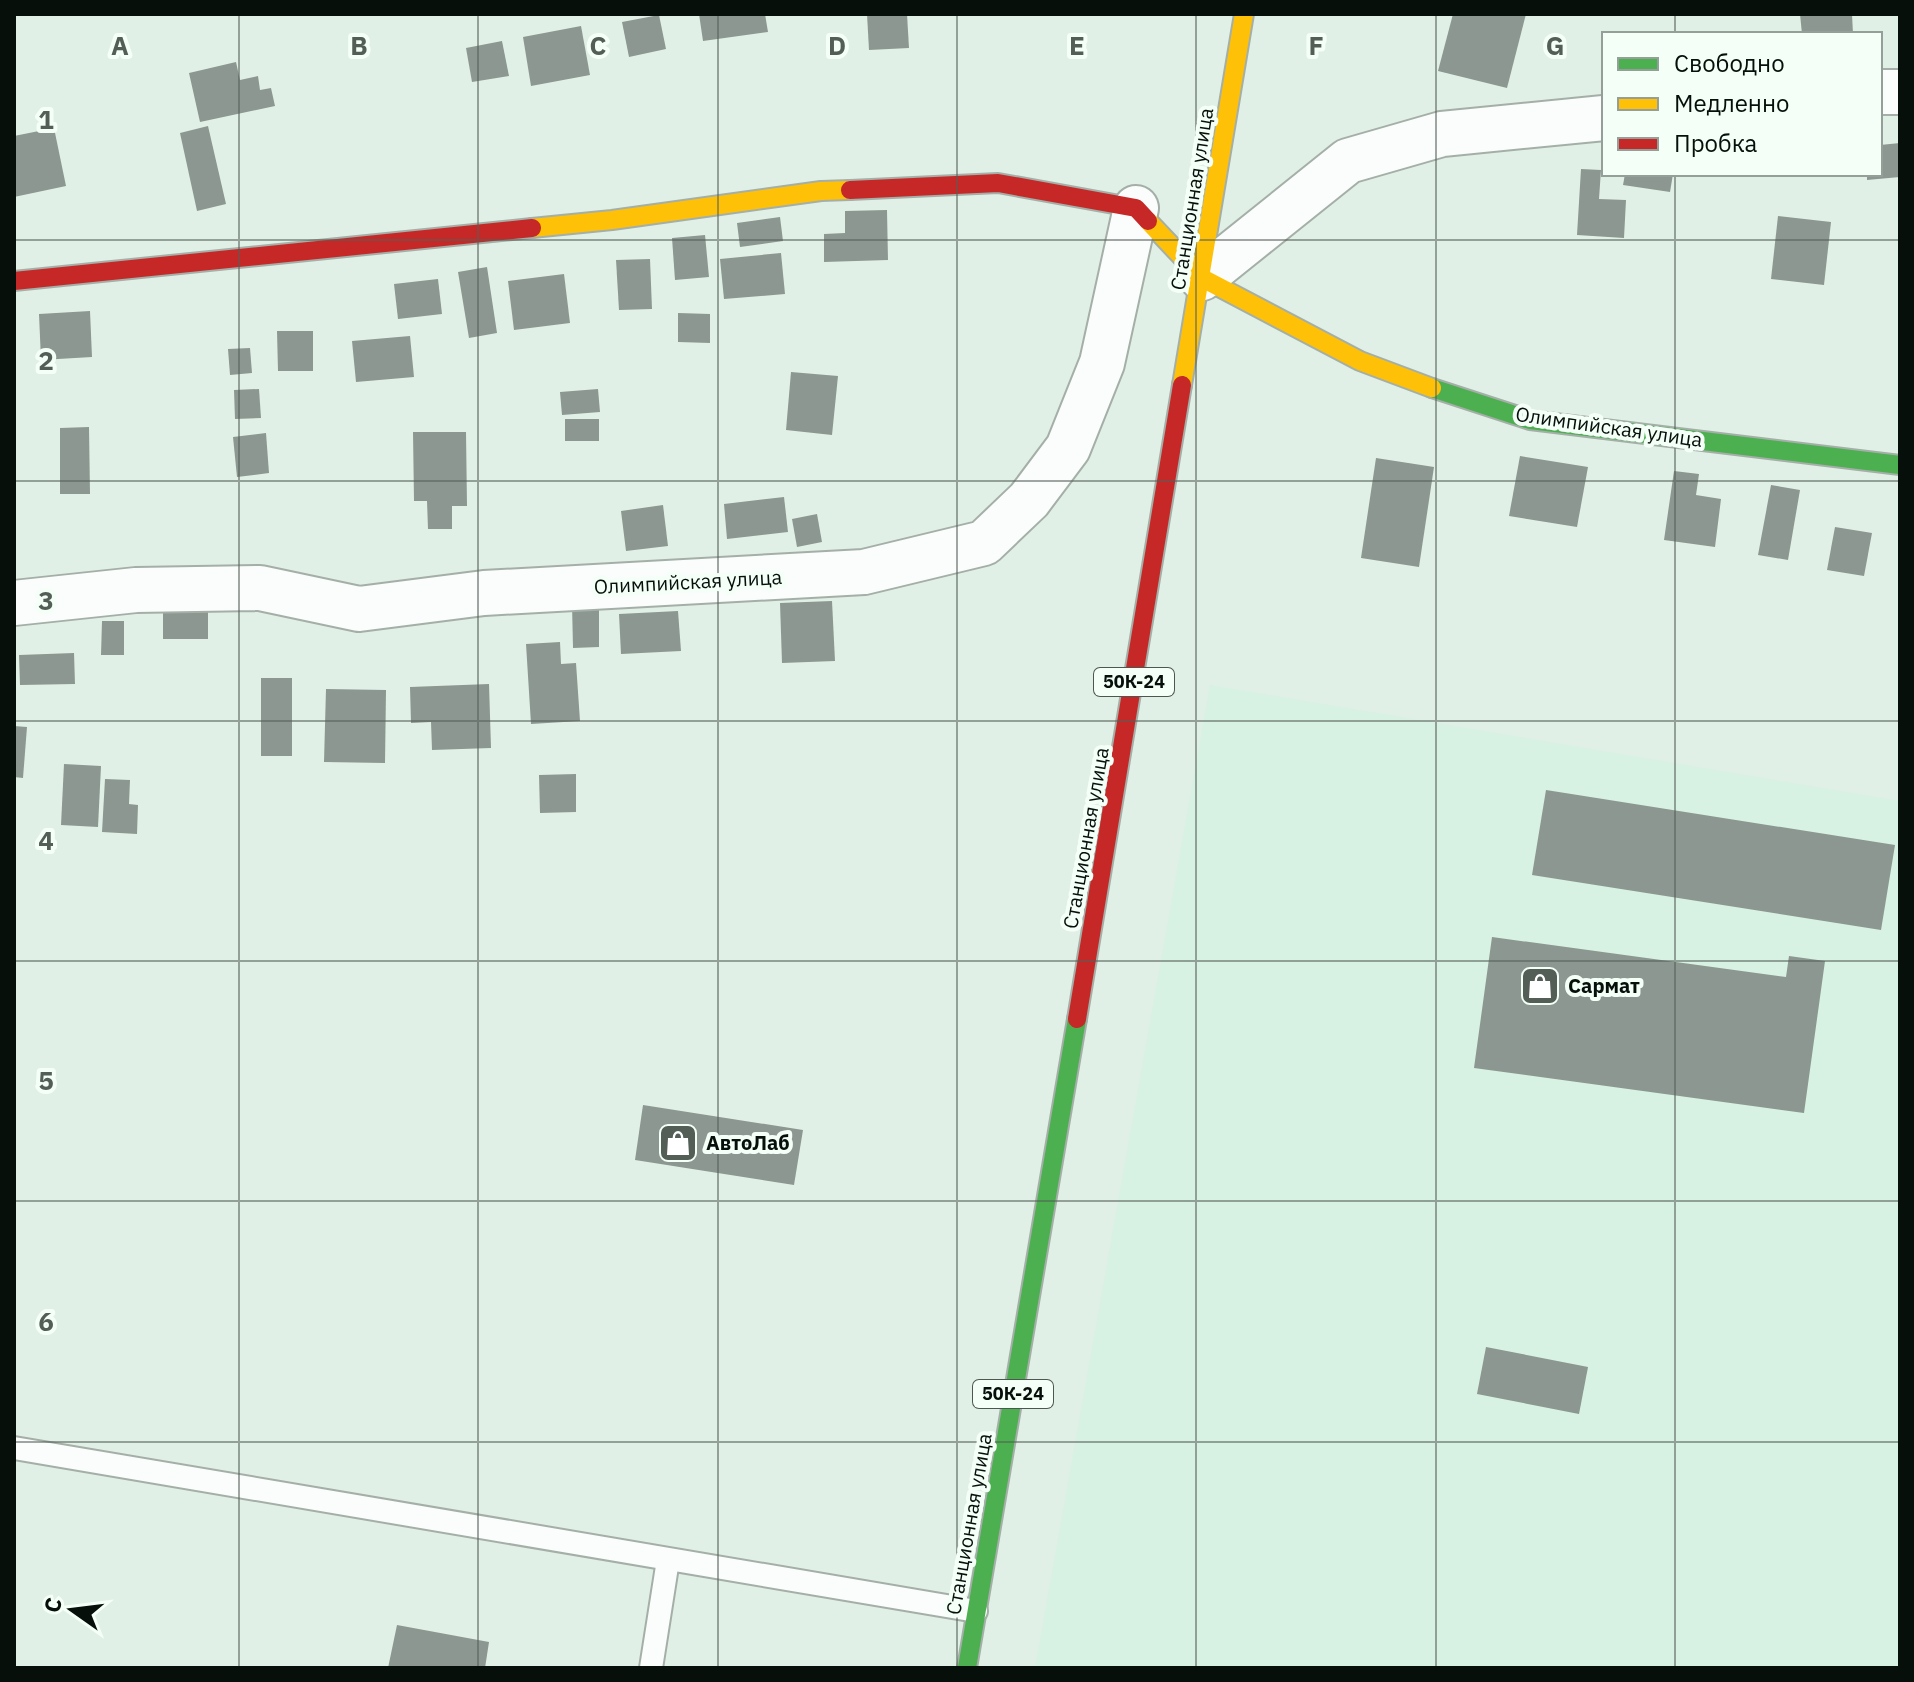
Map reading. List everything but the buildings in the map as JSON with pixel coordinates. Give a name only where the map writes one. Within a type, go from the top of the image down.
[{"type":"street","name":"Станционная улица","points":[[967,1668],[1244,14]]},
{"type":"street","points":[[1202,278],[1348,161],[1442,134],[1602,118]]},
{"type":"street","points":[[14,281],[612,220],[821,191],[998,183],[1136,208]]},
{"type":"street","name":"Олимпийская улица","points":[[1136,208],[1202,278],[1360,361],[1436,390],[1530,420],[1900,465]]},
{"type":"street","name":"Олимпийская улица","points":[[14,603],[136,590],[260,588],[359,609],[484,593],[864,572],[984,543],[1029,500],[1068,448],[1102,363],[1136,208]]},
{"type":"lane","points":[[14,1448],[976,1611]]},
{"type":"lane","points":[[651,1668],[668,1560]]},
{"type":"shaded area","points":[[1210,685],[1900,801],[1900,1668],[1035,1668]]},
{"type":"traffic: fast","points":[[1432,388],[1530,420],[1900,465]]},
{"type":"traffic: fast","points":[[967,1668],[1077,1019]]},
{"type":"traffic: slow","points":[[1182,385],[1244,14]]},
{"type":"traffic: slow","points":[[532,228],[821,191],[850,190]]},
{"type":"traffic: slow","points":[[1148,221],[1202,278],[1360,361],[1432,388]]},
{"type":"traffic: jam","points":[[850,190],[998,183],[1136,208],[1148,221]]},
{"type":"traffic: jam","points":[[14,281],[532,228]]},
{"type":"traffic: jam","points":[[1077,1019],[1182,385]]},
{"type":"place","name":"Сармат","points":[[1540,986]]},
{"type":"place","name":"АвтоЛаб","points":[[678,1143]]}]
